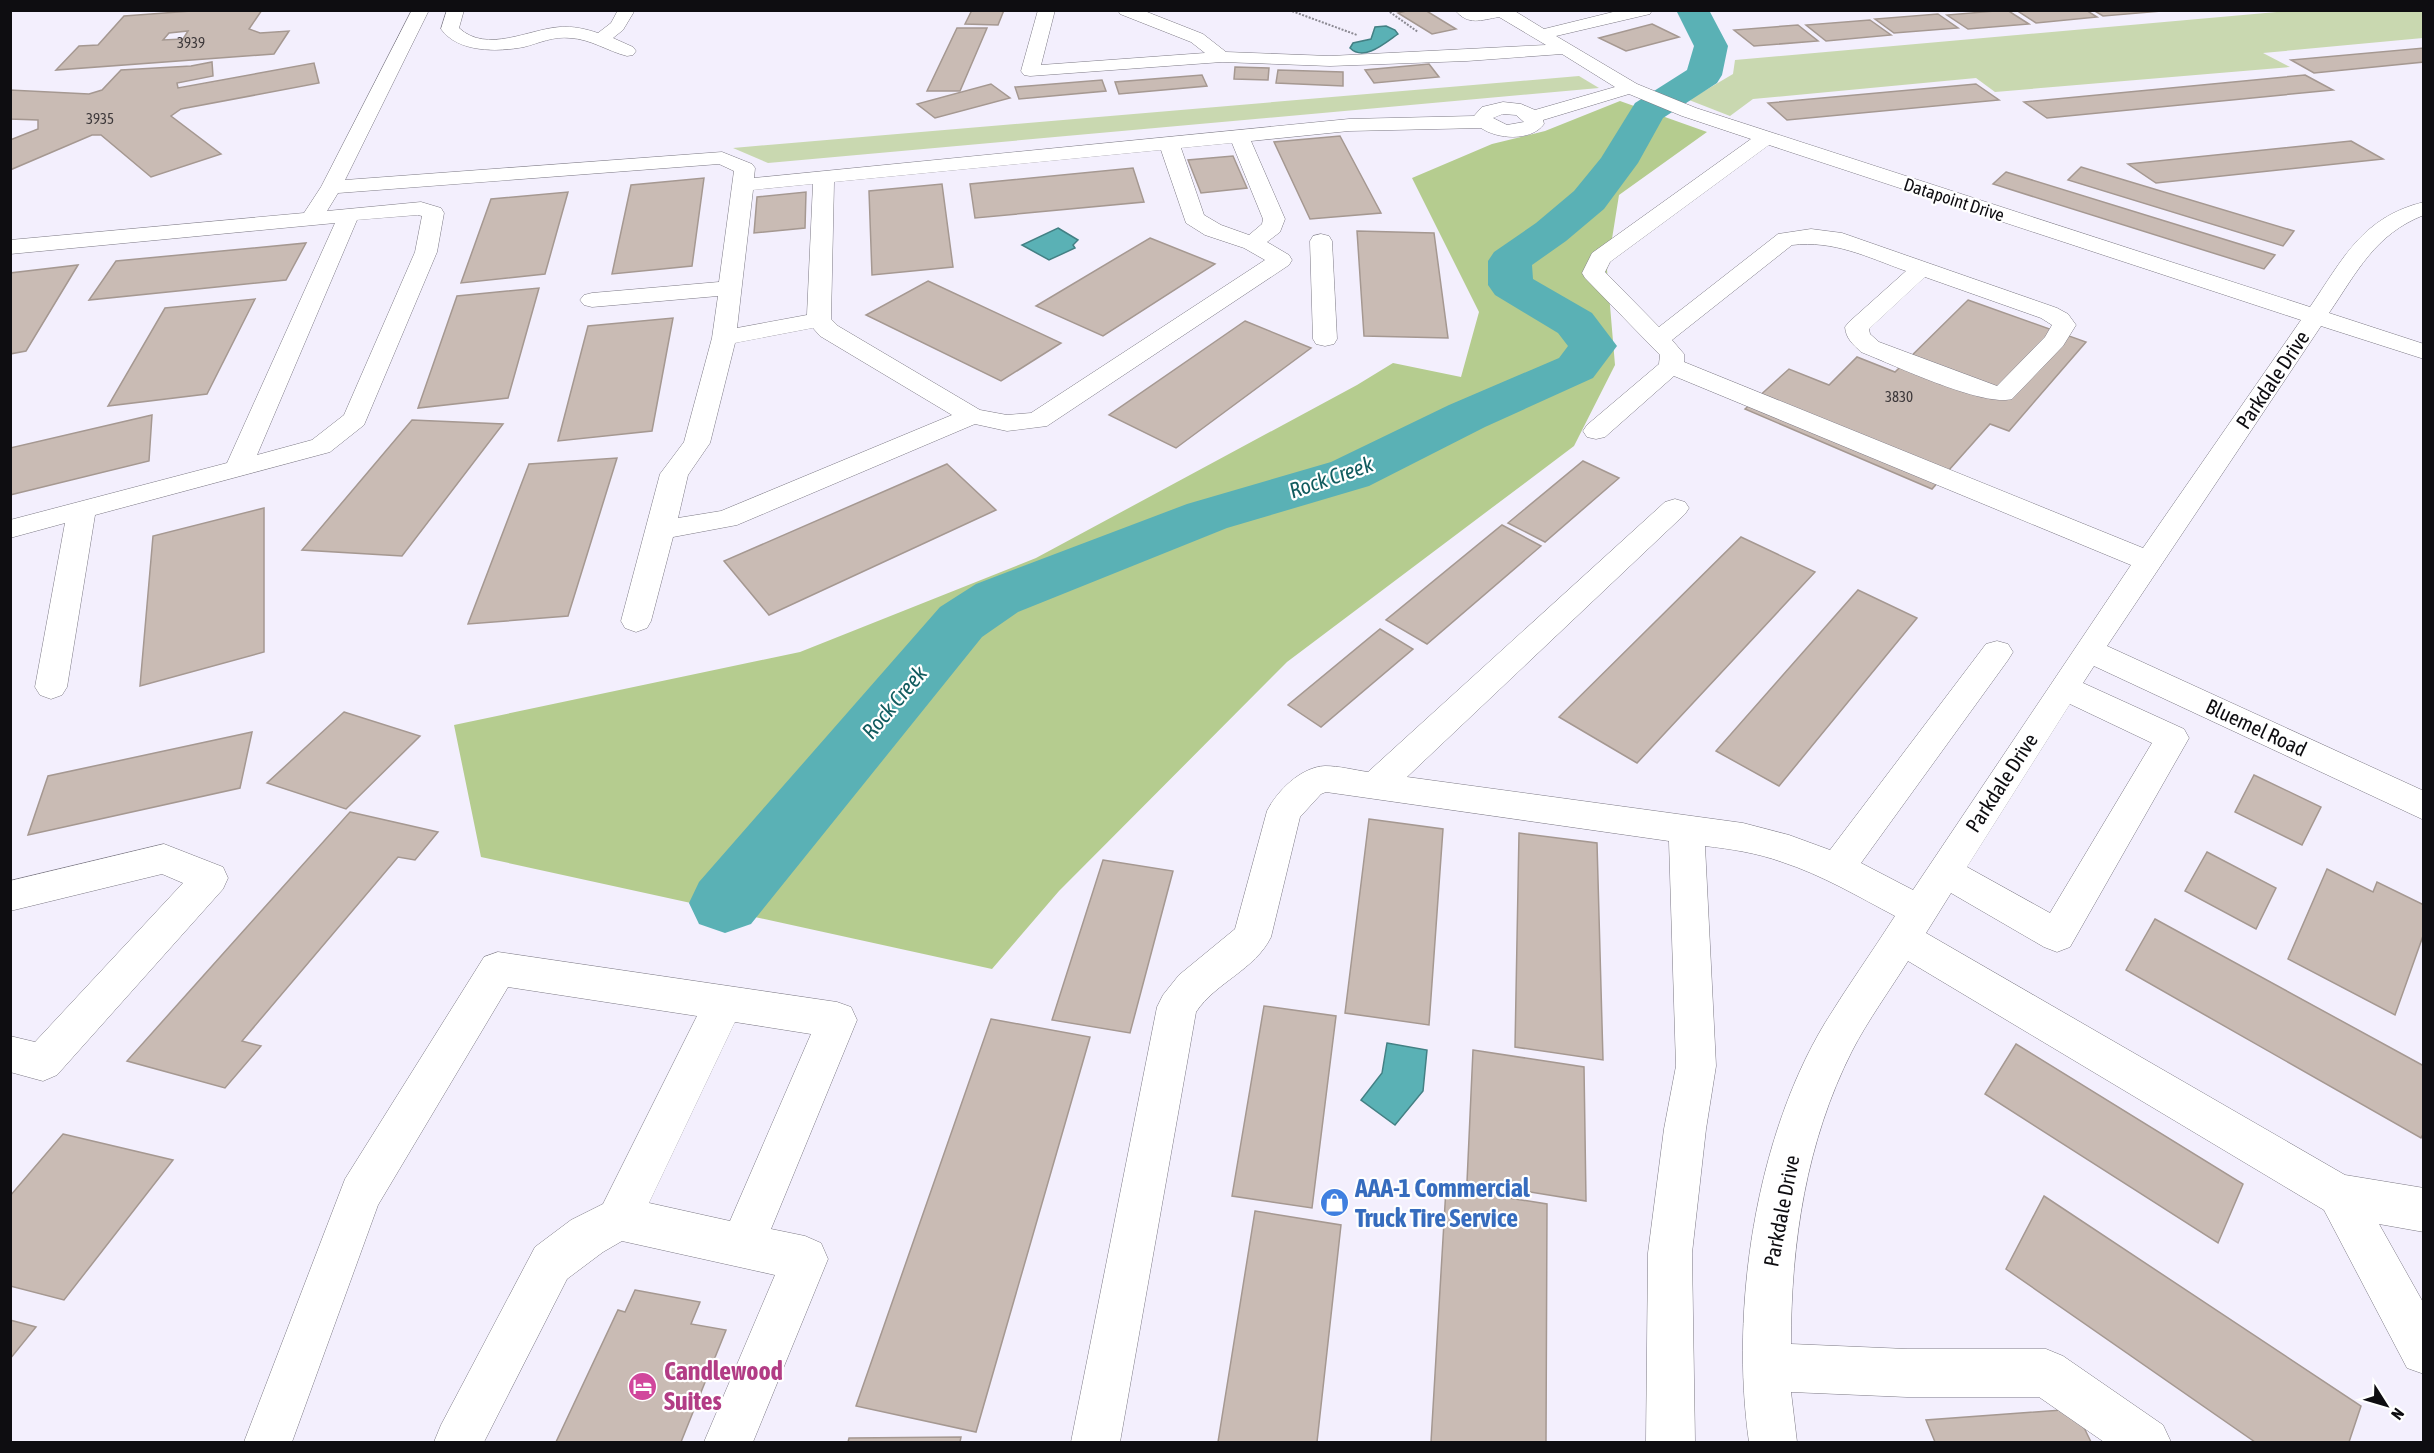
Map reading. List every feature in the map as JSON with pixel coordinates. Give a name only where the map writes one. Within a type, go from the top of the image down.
[{"type":"street","points":[[311,218],[331,187],[421,10]]},
{"type":"street","points":[[456,10],[450,29],[456,37],[471,42],[521,42],[555,25],[602,38],[627,51]]},
{"type":"street","points":[[602,38],[617,26],[627,10]]},
{"type":"street","points":[[1047,10],[1030,71],[1222,57],[1330,62],[1564,49]]},
{"type":"street","points":[[1126,10],[1197,38],[1222,57]]},
{"type":"street","points":[[1463,10],[1474,17],[1501,11]]},
{"type":"street","points":[[1540,35],[1644,10]]},
{"type":"street","name":"Datapoint Drive","points":[[1501,11],[1635,91],[1689,112],[2424,352]]},
{"type":"street","points":[[743,185],[1349,125],[1485,122],[1497,129],[1515,131],[1534,124],[1533,117],[1635,91]]},
{"type":"street","points":[[1239,136],[1274,219],[1272,227],[1252,243]]},
{"type":"street","points":[[1596,431],[1671,366],[1672,354],[1593,273],[1600,258],[1765,138]]},
{"type":"street","points":[[1169,143],[1194,218],[1214,230],[1252,243],[1281,260]]},
{"type":"street","points":[[331,187],[722,158],[745,168],[724,338],[698,442],[674,474],[636,621]]},
{"type":"street","points":[[824,177],[819,320],[829,331],[972,416],[1007,423],[1038,420],[1281,260],[1322,251],[1325,339]]},
{"type":"street","points":[[10,247],[421,208],[433,213],[426,252],[356,419],[321,446],[10,529]]},
{"type":"street","name":"Parkdale Drive","points":[[1773,1443],[1767,1391],[1768,1289],[1780,1200],[1802,1115],[1838,1036],[2088,650],[2366,242],[2401,217],[2424,208]]},
{"type":"street","points":[[238,468],[349,215]]},
{"type":"street","points":[[1659,339],[1786,239],[1811,236],[1834,238],[1922,268],[2049,313],[2060,319],[2064,325],[2054,340],[2003,393],[1986,392],[1870,347],[1858,336],[1857,327],[1922,268]]},
{"type":"street","points":[[592,300],[731,288]]},
{"type":"street","points":[[724,338],[819,320]]},
{"type":"street","points":[[1671,366],[2148,561]]},
{"type":"street","points":[[661,530],[728,519],[972,416]]},
{"type":"street","points":[[1375,786],[1675,508]]},
{"type":"street","points":[[51,687],[82,510]]},
{"type":"street","name":"Bluemel Road","points":[[2088,650],[2424,807]]},
{"type":"street","points":[[1837,868],[1996,652]]},
{"type":"street","points":[[1944,872],[2056,936],[2172,738],[2064,687]]},
{"type":"street","points":[[1095,1443],[1177,1007],[1193,985],[1242,949],[1252,937],[1284,811],[1309,785],[1324,779],[1743,837],[1789,849],[1837,868],[1910,924],[2339,1195],[2424,1210]]},
{"type":"street","points":[[1670,1443],[1670,1252],[1684,1129],[1696,1066],[1686,829]]},
{"type":"street","points":[[10,896],[164,859],[210,878],[43,1062],[10,1054]]},
{"type":"street","points":[[268,1443],[360,1194],[498,969],[837,1020],[742,1245]]},
{"type":"street","points":[[458,1443],[551,1263],[587,1236],[619,1219],[724,1003]]},
{"type":"street","points":[[2339,1195],[2424,1351]]},
{"type":"street","points":[[619,1219],[805,1259],[729,1443]]},
{"type":"street","points":[[1768,1367],[1907,1373],[2046,1373],[2146,1443]]},
{"type":"path","points":[[1289,10],[1357,35]]},
{"type":"green space","points":[[2299,10],[2423,11],[2423,38],[2263,53],[2290,67],[1995,92],[1976,78],[1753,99],[1730,116],[1689,100],[1733,74],[1735,60]]},
{"type":"green space","points":[[1579,76],[1599,88],[768,163],[733,148]]},
{"type":"green space","points":[[1620,101],[1707,132],[1619,195],[1607,270],[1615,365],[1574,446],[1287,662],[1059,891],[992,969],[481,857],[454,725],[800,652],[1036,558],[1357,385],[1393,363],[1461,377],[1479,312],[1412,178],[1492,144],[1545,131]]},
{"type":"water","points":[[1386,26],[1398,34],[1381,46],[1362,53],[1350,48],[1353,43],[1371,39],[1375,27]]},
{"type":"water","points":[[1058,228],[1078,240],[1073,245],[1075,248],[1049,260],[1022,245]]},
{"type":"water","points":[[1387,1043],[1427,1050],[1423,1091],[1395,1125],[1361,1100],[1382,1073]]},
{"type":"building","points":[[205,10],[262,10],[249,29],[260,33],[289,31],[274,54],[56,70],[79,46],[98,45],[124,16]],"holes":[[[188,31],[183,39],[163,40],[169,33]]]},
{"type":"building","points":[[972,10],[1004,10],[998,25],[965,24]]},
{"type":"building","points":[[1425,10],[1456,29],[1432,34],[1398,13]]},
{"type":"building","points":[[2007,10],[2029,24],[1968,29],[1947,15]]},
{"type":"building","points":[[2016,10],[2086,10],[2097,17],[2036,23]]},
{"type":"building","points":[[2093,10],[2162,10],[2163,11],[2103,16]]},
{"type":"building","points":[[1938,14],[1958,28],[1894,33],[1875,19]]},
{"type":"building","points":[[1870,20],[1891,35],[1826,41],[1806,25]]},
{"type":"building","points":[[1652,24],[1679,37],[1626,51],[1599,38]]},
{"type":"building","points":[[1798,25],[1818,41],[1754,46],[1734,30]]},
{"type":"building","points":[[957,28],[987,28],[960,91],[927,91]]},
{"type":"building","points":[[2424,48],[2424,62],[2314,73],[2291,60]]},
{"type":"building","points":[[212,62],[213,76],[177,83],[178,88],[314,63],[319,83],[181,109],[171,116],[221,154],[151,177],[101,135],[92,135],[10,170],[10,140],[38,129],[38,120],[10,119],[10,90],[89,94],[102,90],[121,70],[191,66]]},
{"type":"building","points":[[1429,64],[1439,77],[1374,83],[1365,70]]},
{"type":"building","points":[[1235,67],[1269,68],[1268,80],[1234,79]]},
{"type":"building","points":[[1278,70],[1343,72],[1343,86],[1276,83]]},
{"type":"building","points":[[1202,75],[1207,86],[1119,94],[1115,82]]},
{"type":"building","points":[[2305,75],[2333,90],[2047,118],[2024,102]]},
{"type":"building","points":[[1102,80],[1106,91],[1019,99],[1015,87]]},
{"type":"building","points":[[991,84],[1010,98],[935,118],[917,104]]},
{"type":"building","points":[[1976,84],[1999,100],[1787,120],[1768,103]]},
{"type":"building","points":[[1340,136],[1381,213],[1310,219],[1274,142]]},
{"type":"building","points":[[2351,141],[2383,159],[2156,183],[2128,164]]},
{"type":"building","points":[[1233,156],[1247,188],[1201,193],[1188,160]]},
{"type":"building","points":[[2081,167],[2294,231],[2283,246],[2068,180]]},
{"type":"building","points":[[1133,168],[1144,202],[975,218],[970,184]]},
{"type":"building","points":[[2006,172],[2275,255],[2264,269],[1993,184]]},
{"type":"building","points":[[704,178],[692,266],[612,274],[631,185]]},
{"type":"building","points":[[942,184],[953,267],[872,275],[869,191]]},
{"type":"building","points":[[568,192],[545,274],[461,283],[491,199]]},
{"type":"building","points":[[806,192],[805,228],[754,233],[757,197]]},
{"type":"building","points":[[1357,231],[1434,233],[1448,338],[1364,336]]},
{"type":"building","points":[[1150,238],[1215,264],[1103,336],[1036,306]]},
{"type":"building","points":[[306,243],[286,280],[89,300],[116,261]]},
{"type":"building","points":[[78,265],[26,351],[10,354],[10,273]]},
{"type":"building","points":[[928,281],[1061,343],[1001,381],[866,315]]},
{"type":"building","points":[[539,288],[508,398],[418,408],[457,296]]},
{"type":"building","points":[[255,299],[207,394],[108,406],[165,308]]},
{"type":"building","points":[[1968,300],[2086,342],[2009,431],[1990,424],[1932,489],[1745,409],[1789,369],[1829,385],[1857,357],[1895,372]]},
{"type":"building","points":[[673,318],[652,431],[558,441],[588,326]]},
{"type":"building","points":[[1245,321],[1311,348],[1176,448],[1109,415]]},
{"type":"building","points":[[152,415],[149,461],[10,495],[10,448]]},
{"type":"building","points":[[412,420],[503,424],[402,556],[302,550]]},
{"type":"building","points":[[617,458],[568,616],[468,624],[529,464]]},
{"type":"building","points":[[1583,461],[1619,478],[1545,542],[1508,523]]},
{"type":"building","points":[[947,464],[996,510],[769,615],[724,561]]},
{"type":"building","points":[[264,508],[264,652],[140,686],[153,536]]},
{"type":"building","points":[[1502,525],[1541,546],[1427,644],[1386,620]]},
{"type":"building","points":[[1741,537],[1815,572],[1637,763],[1559,717]]},
{"type":"building","points":[[1858,590],[1917,618],[1779,786],[1716,751]]},
{"type":"building","points":[[1380,629],[1413,649],[1321,727],[1288,705]]},
{"type":"building","points":[[344,712],[420,736],[346,809],[267,783]]},
{"type":"building","points":[[252,732],[240,788],[28,835],[48,776]]},
{"type":"building","points":[[2254,775],[2321,807],[2302,845],[2235,812]]},
{"type":"building","points":[[350,812],[438,832],[415,860],[398,857],[242,1041],[261,1046],[225,1088],[127,1061]]},
{"type":"building","points":[[1369,819],[1443,829],[1429,1025],[1345,1013]]},
{"type":"building","points":[[1519,833],[1597,843],[1603,1060],[1515,1047]]},
{"type":"building","points":[[2207,852],[2276,888],[2256,929],[2185,891]]},
{"type":"building","points":[[1103,860],[1173,871],[1130,1033],[1052,1020]]},
{"type":"building","points":[[2327,869],[2373,892],[2377,882],[2424,905],[2424,933],[2395,1015],[2288,959]]},
{"type":"building","points":[[2155,919],[2424,1066],[2424,1132],[2421,1138],[2126,970]]},
{"type":"building","points":[[1264,1006],[1336,1016],[1312,1208],[1232,1196]]},
{"type":"building","points":[[991,1019],[1090,1037],[976,1432],[856,1406]]},
{"type":"building","points":[[2016,1044],[2243,1184],[2218,1243],[1985,1094]]},
{"type":"building","points":[[1473,1050],[1584,1067],[1586,1201],[1467,1182]]},
{"type":"building","points":[[63,1134],[173,1160],[64,1300],[10,1286],[10,1196]]},
{"type":"building","points":[[1446,1188],[1547,1204],[1546,1442],[1431,1442]]},
{"type":"building","points":[[2044,1196],[2361,1406],[2349,1442],[2255,1442],[2006,1269]]},
{"type":"building","points":[[1255,1211],[1341,1225],[1317,1442],[1218,1442]]},
{"type":"building","name":"Candlewood Suites","points":[[635,1290],[700,1302],[691,1324],[726,1330],[681,1442],[556,1442],[618,1310],[625,1312]]},
{"type":"building","points":[[10,1320],[36,1327],[10,1359]]},
{"type":"building","points":[[2075,1409],[2091,1442],[1935,1442],[1926,1420]]},
{"type":"building","points":[[961,1437],[960,1442],[848,1442],[849,1438]]},
{"type":"waterway","name":"Rock Creek","points":[[725,903],[961,622],[997,598],[1207,516],[1350,474],[1467,416],[1576,368],[1593,346],[1575,323],[1511,285],[1510,261],[1551,232],[1589,200],[1618,163],[1648,111],[1704,75],[1711,46],[1692,10]]},
{"type":"place","name":"AAA-1 Commercial Truck Tire Service","points":[[1334,1203]]},
{"type":"place","name":"Candlewood Suites","points":[[643,1386]]}]
